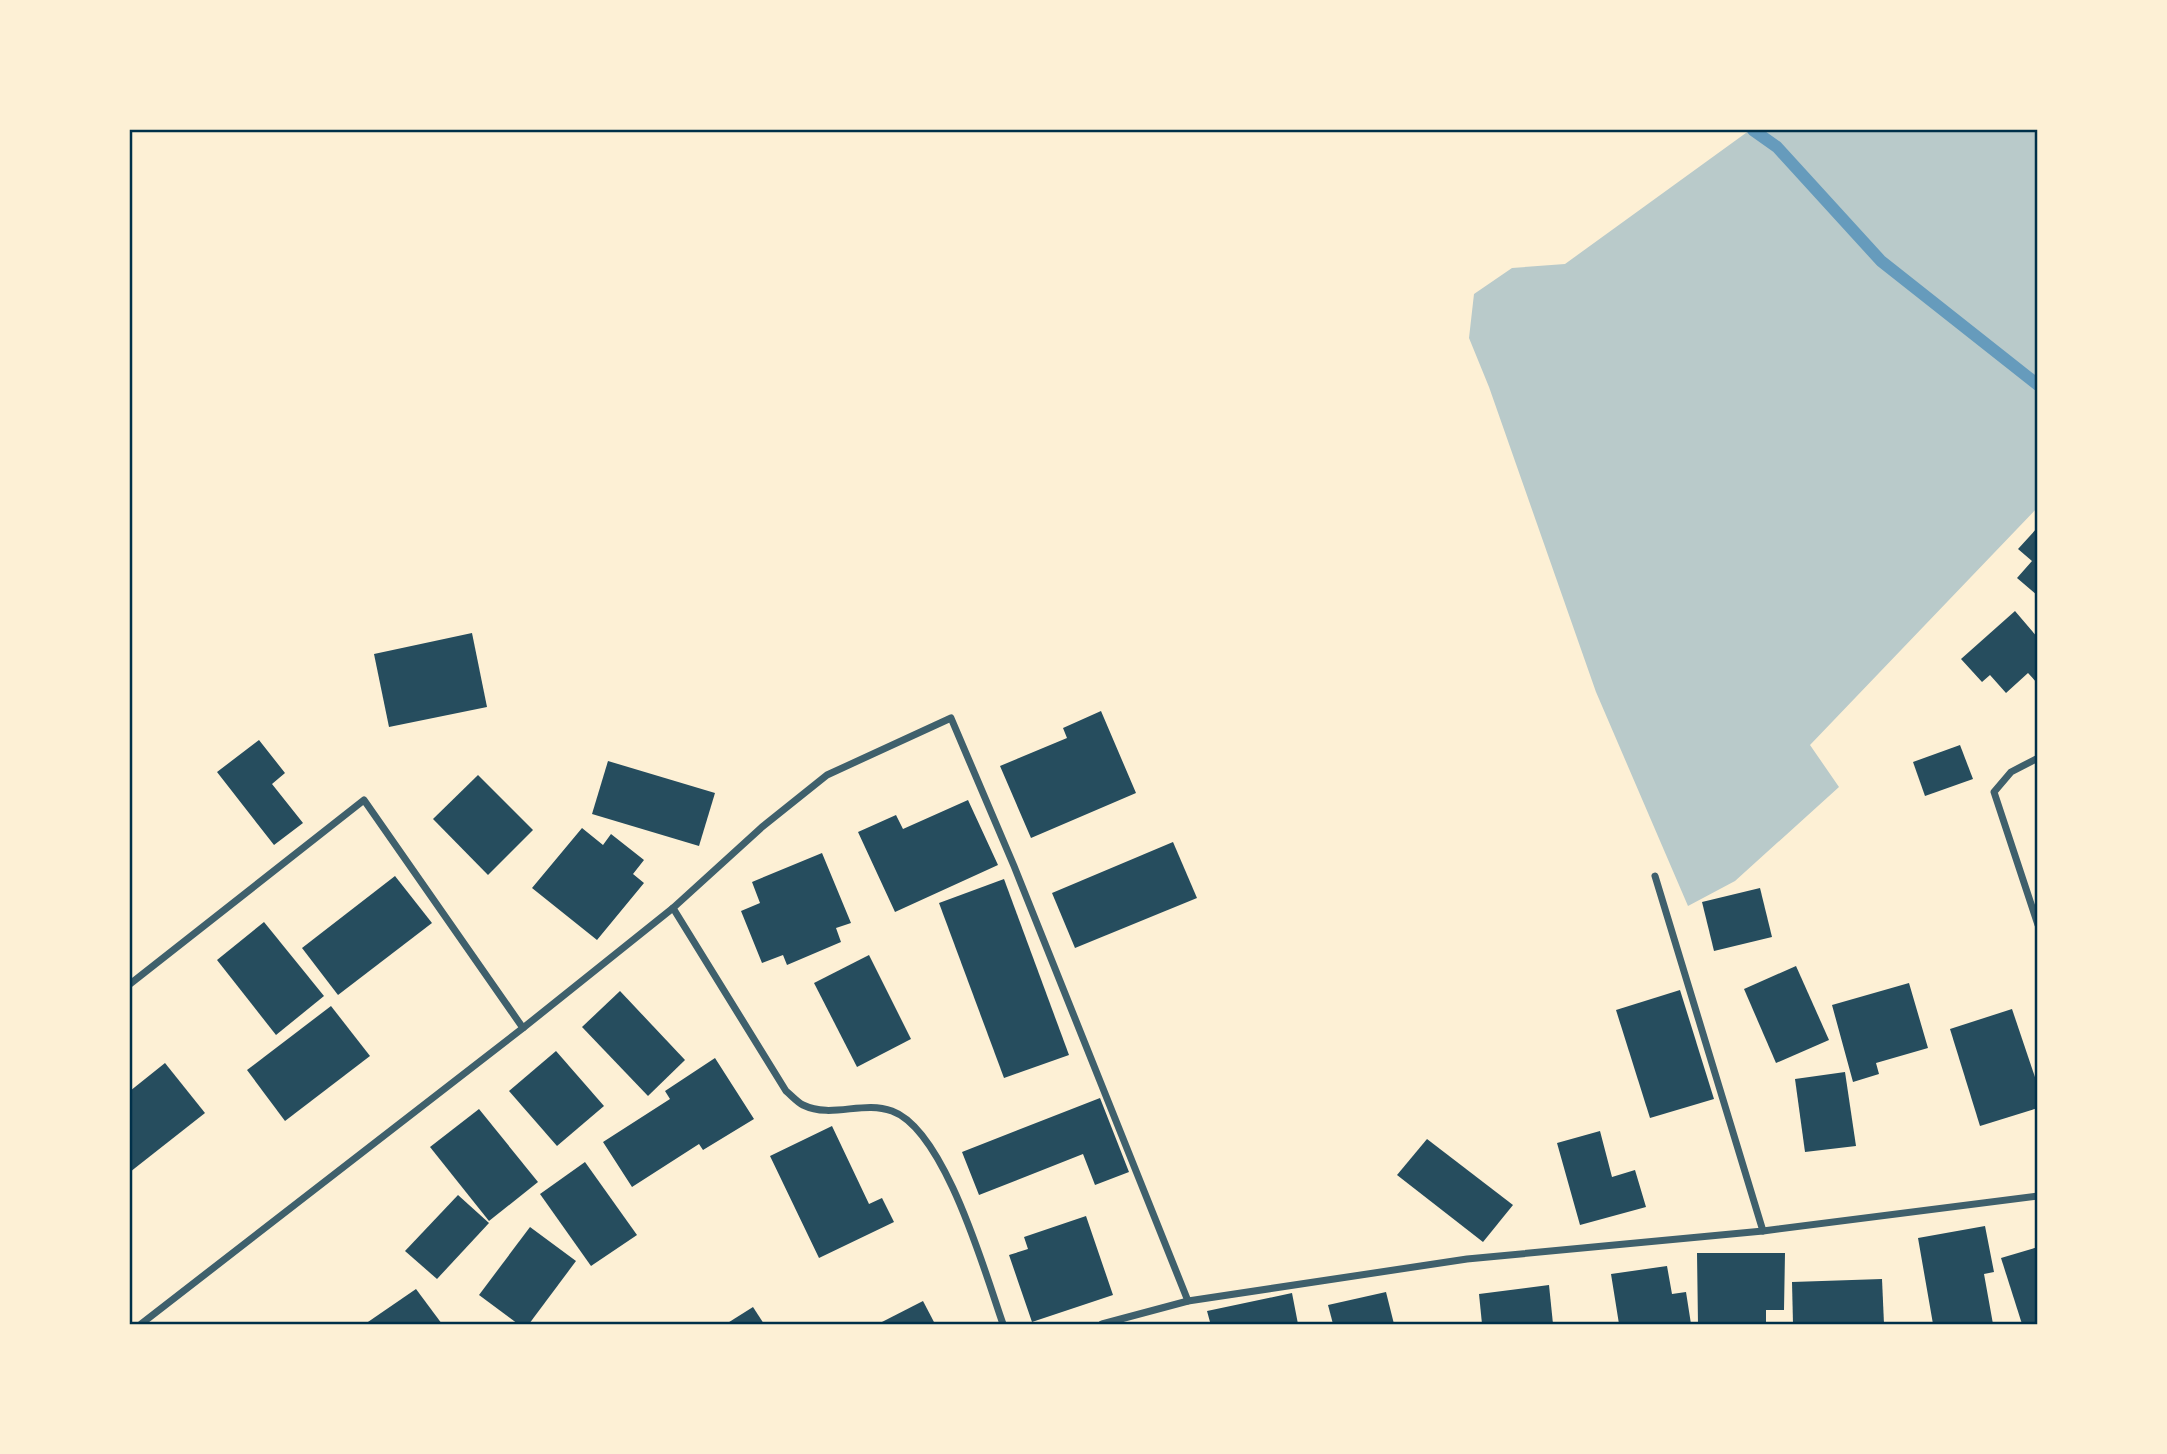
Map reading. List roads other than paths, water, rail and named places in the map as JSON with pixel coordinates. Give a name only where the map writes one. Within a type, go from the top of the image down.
[{"type":"street","points":[[141,1325],[673,908],[762,827],[827,775],[951,718],[1014,866],[1188,1301]]},
{"type":"street","points":[[2038,758],[2011,772],[1994,792],[2038,925]]},
{"type":"street","points":[[130,984],[364,800],[523,1028]]},
{"type":"street","points":[[1655,876],[1763,1231]]},
{"type":"street","points":[[673,908],[786,1091],[803,1105],[832,1112],[875,1107],[892,1111],[909,1120],[933,1152],[961,1206],[1003,1325]]},
{"type":"street","points":[[1102,1325],[1188,1301],[1467,1259],[1763,1231],[2038,1196]]},
{"type":"waterway","points":[[1753,130],[1777,147],[1881,261],[2038,385]]}]
